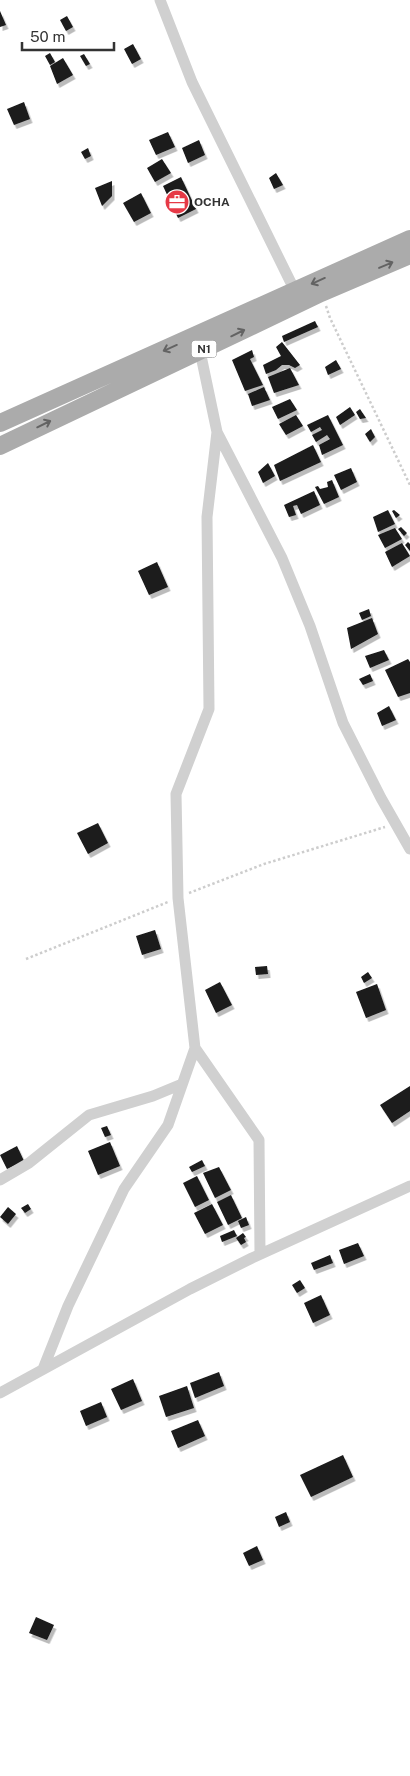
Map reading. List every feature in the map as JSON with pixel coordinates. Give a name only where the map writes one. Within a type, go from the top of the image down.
[{"type":"main road","name":"N1","points":[[0,423],[410,239]]},
{"type":"main road","name":"N1","points":[[0,446],[321,293],[410,255]]},
{"type":"street","points":[[160,0],[192,82],[295,291]]},
{"type":"street","points":[[200,351],[217,432],[282,558],[310,626],[343,723],[410,850]]},
{"type":"street","points":[[43,1369],[68,1306],[124,1189],[168,1125],[195,1048],[178,898],[176,794],[209,709],[206,517],[217,432]]},
{"type":"street","points":[[195,1048],[258,1140],[260,1254]]},
{"type":"street","points":[[0,1180],[29,1163],[89,1114],[153,1096],[182,1084]]},
{"type":"street","points":[[0,1393],[190,1289],[260,1254],[410,1186]]},
{"type":"path","points":[[321,293],[330,318],[410,485]]},
{"type":"path","points":[[26,959],[264,864],[396,824]]},
{"type":"building","points":[[0,11],[6,25],[0,27]]},
{"type":"building","points":[[67,16],[73,27],[66,31],[60,20]]},
{"type":"building","points":[[133,44],[141,59],[132,64],[124,49]]},
{"type":"building","points":[[50,53],[55,62],[50,65],[45,56]]},
{"type":"building","points":[[84,54],[90,64],[86,66],[80,56]]},
{"type":"building","points":[[63,58],[73,75],[57,84],[50,66]]},
{"type":"building","points":[[24,102],[30,119],[14,125],[7,109]]},
{"type":"building","points":[[168,132],[175,147],[156,155],[149,140]]},
{"type":"building","points":[[199,140],[205,155],[188,163],[182,148]]},
{"type":"building","points":[[88,148],[91,156],[85,159],[81,152]]},
{"type":"building","points":[[162,159],[171,173],[155,182],[147,168]]},
{"type":"building","points":[[276,173],[283,185],[274,189],[269,178]]},
{"type":"building","points":[[181,177],[196,209],[178,218],[163,186]]},
{"type":"building","points":[[112,181],[112,196],[102,206],[95,188]]},
{"type":"building","points":[[141,193],[151,213],[134,222],[123,203]]},
{"type":"building","points":[[315,321],[318,327],[284,342],[282,336]]},
{"type":"building","points":[[282,342],[300,365],[295,368],[289,365],[282,365],[266,374],[263,365],[281,356],[276,347]]},
{"type":"building","points":[[252,350],[254,357],[250,359],[263,385],[245,391],[232,360]]},
{"type":"building","points":[[336,360],[341,369],[328,375],[325,367]]},
{"type":"building","points":[[290,368],[299,385],[274,393],[268,377]]},
{"type":"building","points":[[264,387],[270,400],[252,406],[248,394]]},
{"type":"building","points":[[290,399],[297,410],[278,419],[272,407]]},
{"type":"building","points":[[350,407],[355,415],[340,425],[336,417]]},
{"type":"building","points":[[360,409],[366,418],[360,419],[356,412]]},
{"type":"building","points":[[296,415],[303,426],[286,435],[279,424]]},
{"type":"building","points":[[328,415],[343,445],[322,455],[319,445],[330,439],[327,435],[316,442],[312,435],[322,430],[320,427],[311,432],[307,425]]},
{"type":"building","points":[[371,429],[375,437],[370,442],[365,434]]},
{"type":"building","points":[[313,445],[321,462],[280,481],[274,465]]},
{"type":"building","points":[[268,463],[275,476],[263,483],[258,472]]},
{"type":"building","points":[[351,468],[357,482],[341,490],[334,475]]},
{"type":"building","points":[[332,480],[339,497],[324,504],[315,487],[318,486],[320,489],[328,487],[327,482]]},
{"type":"building","points":[[314,491],[320,505],[301,514],[297,505],[293,506],[296,515],[289,517],[284,505]]},
{"type":"building","points":[[388,510],[395,524],[378,532],[373,517]]},
{"type":"building","points":[[394,510],[400,515],[396,518],[392,511]]},
{"type":"building","points":[[401,527],[407,533],[404,536],[398,529]]},
{"type":"building","points":[[395,528],[402,539],[385,548],[378,535]]},
{"type":"building","points":[[408,542],[410,544],[410,551],[405,545]]},
{"type":"building","points":[[402,543],[410,556],[392,567],[385,552]]},
{"type":"building","points":[[157,562],[168,587],[149,595],[138,571]]},
{"type":"building","points":[[369,609],[371,616],[362,620],[359,613]]},
{"type":"building","points":[[372,618],[378,634],[351,649],[347,628]]},
{"type":"building","points":[[384,650],[389,660],[370,668],[365,656]]},
{"type":"building","points":[[408,659],[410,662],[410,693],[398,697],[385,670]]},
{"type":"building","points":[[370,674],[373,681],[363,685],[359,679]]},
{"type":"building","points":[[389,706],[396,720],[382,726],[377,713]]},
{"type":"building","points":[[98,823],[108,843],[88,854],[77,833]]},
{"type":"building","points":[[155,930],[161,949],[142,955],[136,936]]},
{"type":"building","points":[[267,966],[268,974],[256,975],[255,967]]},
{"type":"building","points":[[368,972],[372,978],[364,983],[361,977]]},
{"type":"building","points":[[220,982],[232,1005],[216,1013],[205,990]]},
{"type":"building","points":[[377,984],[386,1010],[366,1018],[356,992]]},
{"type":"building","points":[[410,1086],[410,1111],[392,1123],[380,1105]]},
{"type":"building","points":[[107,1126],[111,1135],[105,1137],[101,1128]]},
{"type":"building","points":[[110,1142],[120,1166],[98,1175],[88,1151]]},
{"type":"building","points":[[17,1146],[24,1161],[7,1169],[0,1155]]},
{"type":"building","points":[[202,1160],[205,1166],[192,1172],[189,1167]]},
{"type":"building","points":[[219,1167],[231,1190],[215,1198],[203,1173]]},
{"type":"building","points":[[197,1176],[209,1200],[195,1207],[183,1183]]},
{"type":"building","points":[[231,1195],[242,1218],[228,1225],[217,1202]]},
{"type":"building","points":[[28,1204],[31,1209],[25,1213],[21,1208]]},
{"type":"building","points":[[212,1204],[223,1225],[205,1234],[194,1213]]},
{"type":"building","points":[[8,1207],[16,1214],[8,1224],[0,1217]]},
{"type":"building","points":[[246,1217],[249,1225],[241,1228],[238,1221]]},
{"type":"building","points":[[234,1230],[237,1236],[222,1242],[220,1236]]},
{"type":"building","points":[[243,1233],[246,1237],[244,1238],[246,1242],[241,1245],[236,1238]]},
{"type":"building","points":[[358,1243],[364,1256],[344,1264],[339,1250]]},
{"type":"building","points":[[330,1255],[333,1263],[314,1270],[311,1263]]},
{"type":"building","points":[[300,1280],[305,1288],[297,1293],[292,1285]]},
{"type":"building","points":[[321,1295],[330,1315],[313,1323],[304,1303]]},
{"type":"building","points":[[219,1372],[224,1386],[195,1398],[190,1383]]},
{"type":"building","points":[[133,1379],[142,1401],[121,1410],[111,1389]]},
{"type":"building","points":[[187,1386],[194,1408],[166,1417],[159,1396]]},
{"type":"building","points":[[101,1402],[107,1417],[86,1426],[80,1411]]},
{"type":"building","points":[[198,1420],[205,1436],[178,1448],[171,1431]]},
{"type":"building","points":[[343,1455],[353,1477],[311,1497],[300,1475]]},
{"type":"building","points":[[286,1512],[290,1522],[279,1527],[275,1517]]},
{"type":"building","points":[[257,1546],[263,1560],[249,1566],[243,1553]]},
{"type":"building","points":[[36,1617],[54,1625],[47,1640],[29,1633]]},
{"type":"place","name":"OCHA","points":[[177,202]]}]
